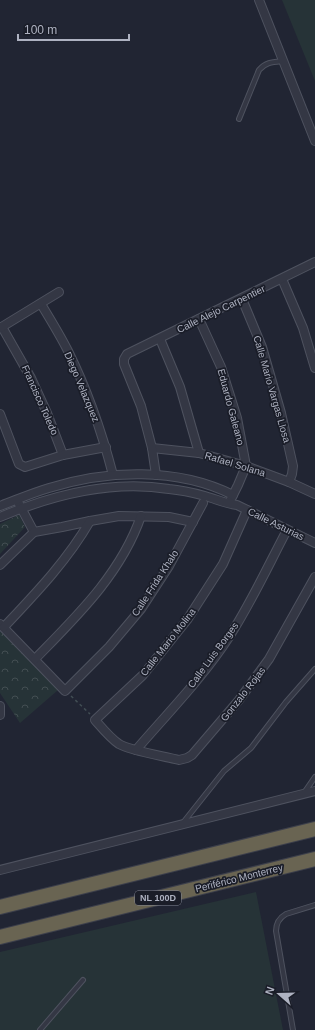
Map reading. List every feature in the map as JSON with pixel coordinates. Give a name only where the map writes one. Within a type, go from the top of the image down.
[{"type":"highway","points":[[0,907],[315,829]]},
{"type":"highway","name":"Periférico Monterrey","points":[[0,937],[315,859]]},
{"type":"street","points":[[259,0],[315,141]]},
{"type":"street","name":"Calle Alejo Carpentier","points":[[152,448],[142,406],[124,364],[124,359],[127,354],[315,262]]},
{"type":"street","points":[[282,279],[303,328],[315,368]]},
{"type":"street","points":[[1,327],[59,292]]},
{"type":"street","name":"Calle Mario Vargas Llosa","points":[[242,299],[262,348],[281,413],[293,466],[289,482]]},
{"type":"street","name":"Diego Velazquez","points":[[41,304],[68,351],[91,403],[106,447],[113,475]]},
{"type":"street","name":"Eduardo Galeano","points":[[199,320],[221,367],[236,418],[246,466]]},
{"type":"street","name":"Francisco Toledo","points":[[1,327],[31,378],[48,413],[63,454]]},
{"type":"street","points":[[160,339],[180,387],[200,453]]},
{"type":"street","points":[[0,414],[3,431],[20,464],[25,466],[63,454],[106,447]]},
{"type":"street","points":[[152,448],[156,475]]},
{"type":"street","name":"Rafael Solana","points":[[152,448],[200,453],[246,466],[289,482],[315,494]]},
{"type":"street","points":[[228,504],[246,466]]},
{"type":"street","points":[[0,506],[48,488],[80,480],[113,475],[156,475],[204,484],[233,495]]},
{"type":"street","name":"Calle Asturias","points":[[0,516],[21,508],[77,493],[111,488],[144,486],[195,493],[228,504],[237,505],[315,543]]},
{"type":"street","name":"Calle Asturias","points":[[233,495],[237,505]]},
{"type":"street","points":[[16,500],[34,532]]},
{"type":"street","name":"Calle Frida Khalo","points":[[65,691],[109,648],[141,609],[169,566],[202,503]]},
{"type":"street","name":"Calle Mario Molina","points":[[95,720],[143,675],[187,620],[223,564],[247,510]]},
{"type":"street","points":[[0,565],[34,532],[119,516],[169,517],[193,522]]},
{"type":"street","points":[[34,659],[74,618],[111,573],[137,529],[141,516]]},
{"type":"street","points":[[65,691],[2,626],[52,575],[70,552],[90,521]]},
{"type":"street","name":"Calle Luis Borges","points":[[136,750],[206,667],[228,637],[258,587],[287,530]]},
{"type":"street","name":"Gonzalo Rojas","points":[[95,720],[119,744],[136,750],[179,760],[192,755],[239,700],[269,659],[315,577]]},
{"type":"street","points":[[0,706],[0,715]]},
{"type":"street","points":[[0,870],[315,791]]},
{"type":"lane","points":[[239,119],[259,70],[267,63],[284,61]]},
{"type":"lane","points":[[182,824],[224,771],[251,748],[286,702],[315,669]]},
{"type":"lane","points":[[304,793],[315,777]]},
{"type":"lane","points":[[293,1030],[276,926],[282,916],[315,905]]},
{"type":"lane","points":[[40,1030],[83,980]]},
{"type":"path","points":[[65,691],[95,720]]},
{"type":"green space","points":[[282,0],[315,0],[315,81]]},
{"type":"green space","points":[[19,515],[25,527],[0,554],[0,524]]},
{"type":"green space","points":[[0,631],[58,690],[20,723],[0,693]]},
{"type":"green space","points":[[256,892],[283,1030],[0,1030],[0,952]]}]
